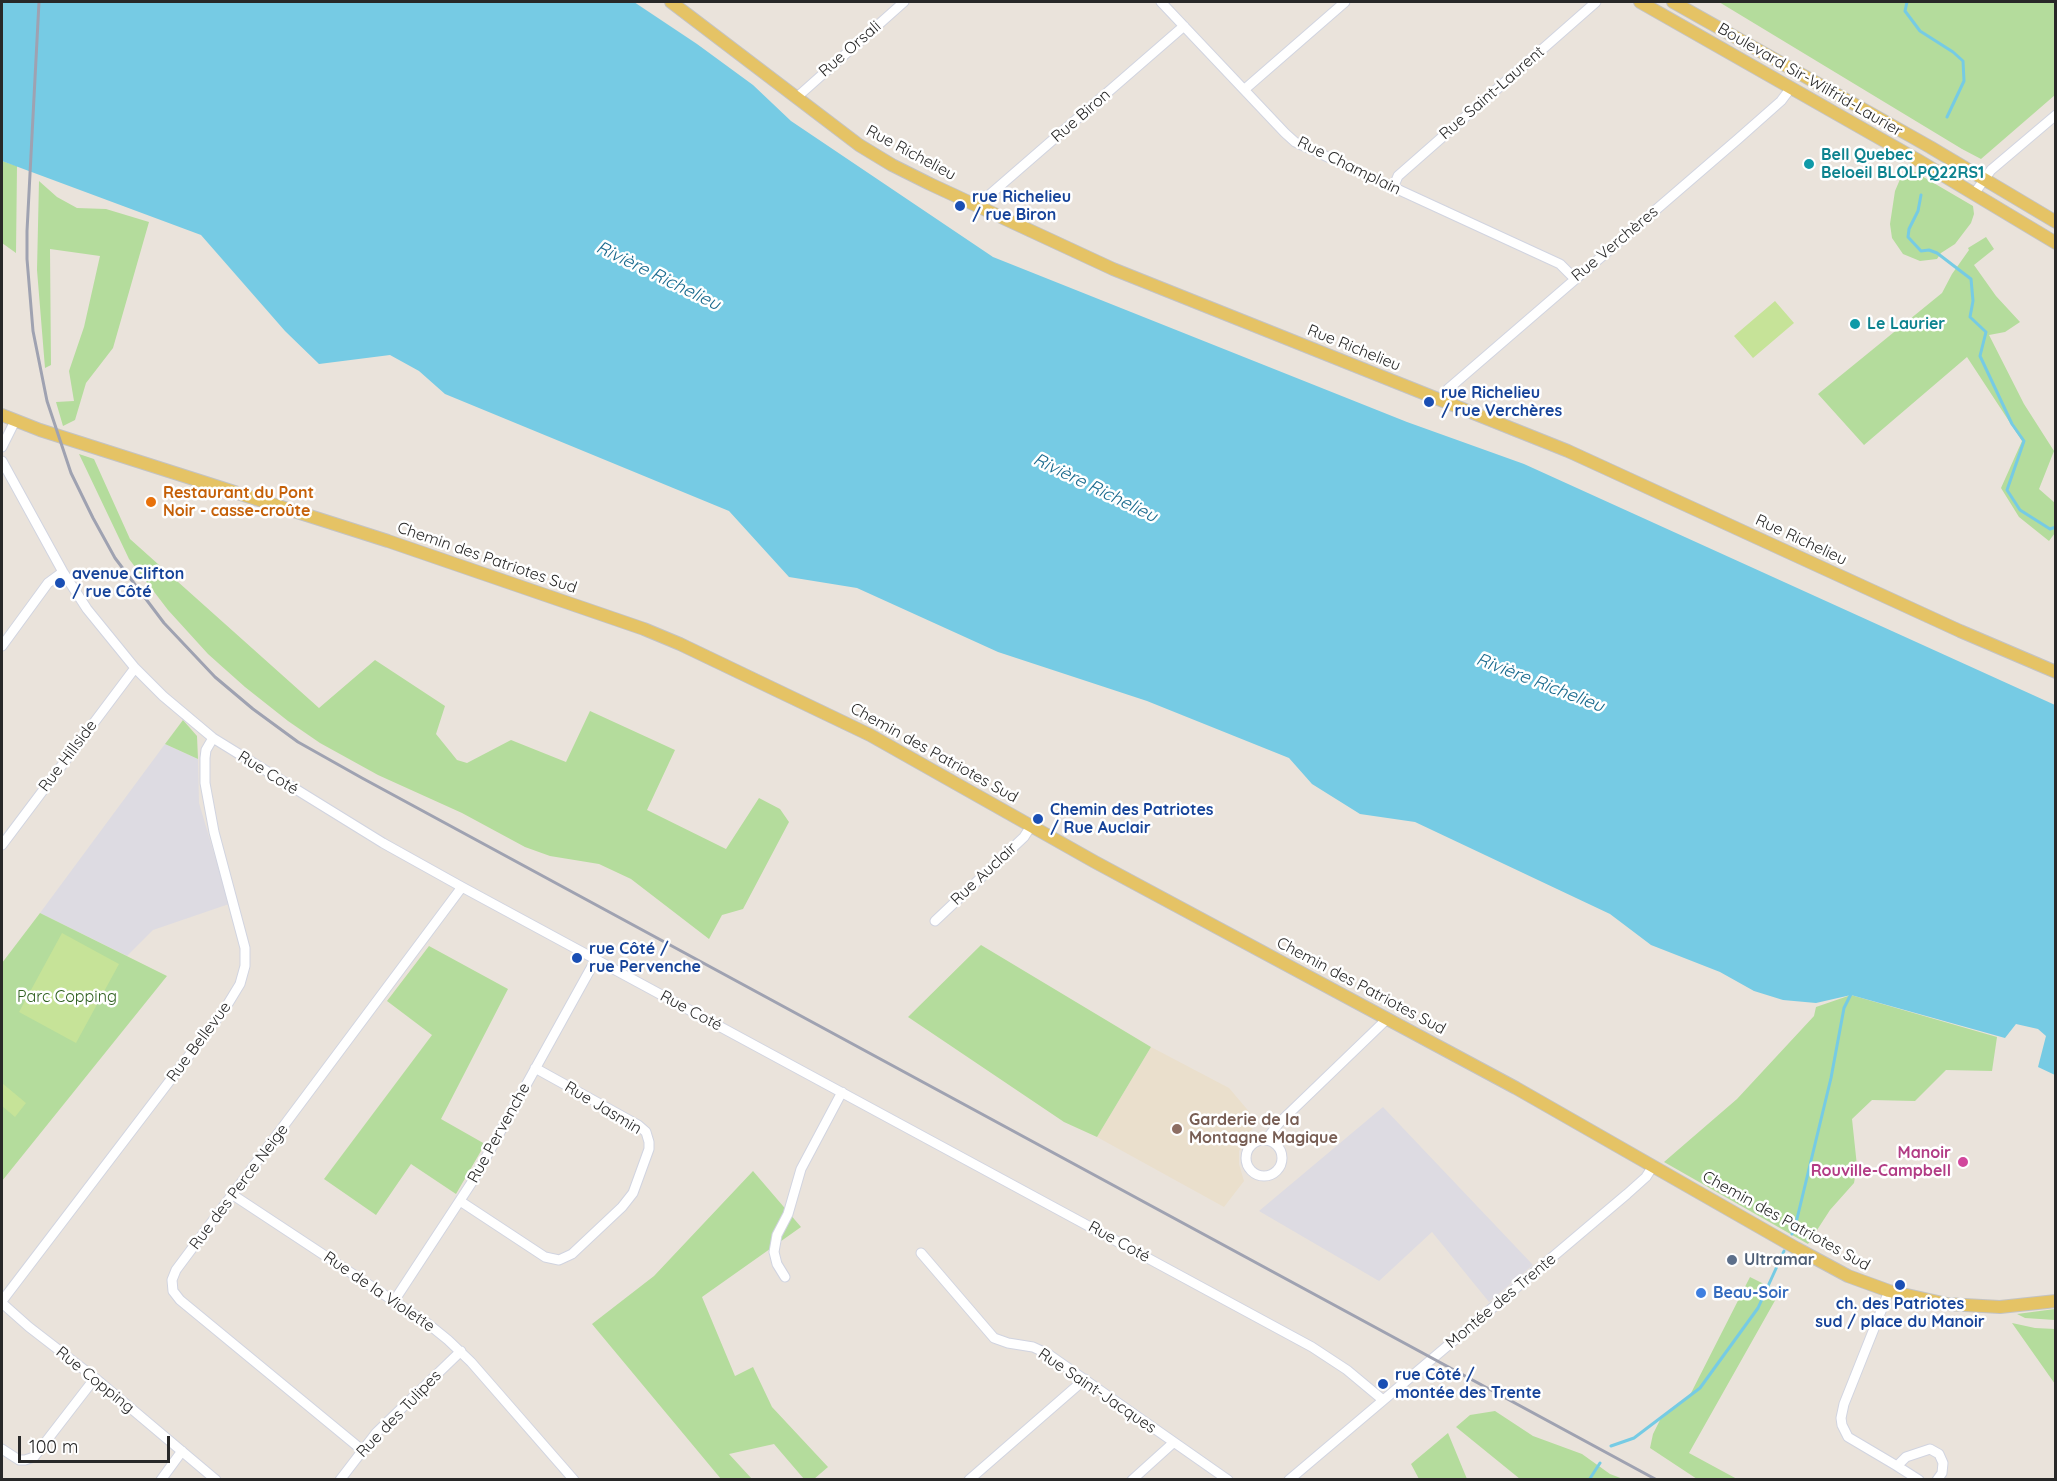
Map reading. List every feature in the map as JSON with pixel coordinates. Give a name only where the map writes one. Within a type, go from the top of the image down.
[{"type":"main road","name":"Rue Richelieu","points":[[671,2],[796,98],[877,156],[903,171],[1113,268],[1614,472],[1960,631],[2055,672]]},
{"type":"main road","name":"Boulevard Sir-Wilfrid-Laurier","points":[[1640,2],[1916,159],[2055,243]]},
{"type":"main road","name":"Boulevard Sir-Wilfrid-Laurier","points":[[1672,2],[1930,147],[2055,222]]},
{"type":"main road","name":"Chemin des Patriotes Sud","points":[[2,415],[380,539],[652,632],[854,727],[1031,826],[1516,1088],[1829,1266],[1889,1291],[1924,1301],[1967,1306],[2015,1306],[2055,1301]]},
{"type":"street","name":"Rue Orsali","points":[[796,98],[904,2]]},
{"type":"street","name":"Rue Champlain","points":[[1161,2],[1295,142],[1560,264],[1575,279]]},
{"type":"street","points":[[1245,89],[1345,2]]},
{"type":"street","name":"Rue Saint-Laurent","points":[[1393,188],[1398,176],[1596,2]]},
{"type":"street","name":"Rue Biron","points":[[981,208],[987,197],[1184,26]]},
{"type":"street","name":"Rue Verchères","points":[[1442,401],[1448,389],[1773,109],[1790,89]]},
{"type":"street","points":[[1974,194],[1993,169],[2055,115]]},
{"type":"street","points":[[2,447],[15,421]]},
{"type":"street","name":"Rue Coté","points":[[2,461],[63,572],[87,609],[135,668],[213,738],[356,827],[462,887],[1312,1347],[1347,1370],[1383,1400]]},
{"type":"street","points":[[2,646],[48,583],[63,572]]},
{"type":"street","name":"Rue Hillside","points":[[2,845],[135,668]]},
{"type":"street","name":"Rue Bellevue","points":[[2,1302],[230,1001],[240,984],[245,966],[245,948],[210,816],[204,783],[206,750],[213,738]]},
{"type":"street","name":"Rue Auclair","points":[[935,921],[1024,837],[1031,826]]},
{"type":"street","name":"Rue des Perce Neige","points":[[362,1450],[175,1294],[172,1280],[176,1270],[462,887]]},
{"type":"street","name":"Rue Pervenche","points":[[394,1301],[460,1201],[596,960]]},
{"type":"street","points":[[1266,1140],[1277,1145],[1282,1156],[1282,1163],[1275,1173],[1263,1176],[1252,1172],[1248,1167],[1246,1156],[1251,1146],[1261,1140],[1266,1140],[1279,1123],[1387,1019]]},
{"type":"street","name":"Rue Jasmin","points":[[460,1201],[545,1257],[559,1260],[572,1254],[622,1207],[633,1193],[649,1149],[646,1132],[638,1125],[535,1068]]},
{"type":"street","points":[[785,1277],[777,1264],[774,1252],[777,1235],[788,1214],[801,1169],[842,1092]]},
{"type":"street","name":"Montée des Trente","points":[[1289,1479],[1627,1194],[1646,1177],[1653,1166]]},
{"type":"street","name":"Rue de la Violette","points":[[233,1195],[435,1329],[461,1351],[574,1479]]},
{"type":"street","name":"Rue Saint-Jacques","points":[[921,1253],[994,1338],[1040,1350],[1228,1479]]},
{"type":"street","points":[[1889,1291],[1844,1404],[1842,1425],[1848,1437],[1918,1479]]},
{"type":"street","name":"Rue Copping","points":[[2,1302],[40,1336],[216,1479]]},
{"type":"street","name":"Rue des Tulipes","points":[[340,1479],[376,1433],[461,1351]]},
{"type":"street","points":[[2,1449],[22,1461],[34,1457],[94,1378]]},
{"type":"street","points":[[969,1479],[1085,1379]]},
{"type":"street","points":[[1132,1479],[1173,1443]]},
{"type":"street","points":[[1897,1466],[1906,1456],[1930,1449],[1939,1454],[1943,1463],[1942,1473],[1937,1479]]},
{"type":"street","points":[[161,1479],[182,1451]]},
{"type":"shaded area","points":[[165,744],[198,759],[199,803],[229,904],[153,930],[127,956],[40,913]]},
{"type":"shaded area","name":"Garderie de la Montagne Magique","points":[[1151,1047],[1229,1088],[1257,1121],[1239,1151],[1239,1164],[1244,1181],[1224,1207],[1097,1137]]},
{"type":"shaded area","points":[[1383,1107],[1533,1265],[1489,1302],[1432,1232],[1379,1281],[1259,1211]]},
{"type":"green space","points":[[1719,2],[2055,2],[2055,95],[1981,159]]},
{"type":"green space","points":[[2,161],[17,166],[16,253],[2,243]]},
{"type":"green space","points":[[1908,168],[1973,206],[1974,214],[1971,223],[1955,244],[1941,253],[1937,259],[1920,261],[1903,254],[1892,238],[1890,224],[1895,191]]},
{"type":"green space","points":[[39,181],[57,197],[77,208],[106,209],[149,222],[113,348],[86,383],[75,420],[63,426],[56,402],[74,401],[69,371],[84,327],[100,256],[50,249],[51,365],[45,368],[37,270]]},
{"type":"green space","points":[[1986,237],[1994,249],[1974,265],[1996,296],[2020,322],[2005,332],[1989,335],[2024,404],[2054,451],[2039,489],[2055,503],[2055,533],[2049,541],[2019,517],[2001,488],[2022,441],[1967,357],[1864,445],[1818,394],[1942,293],[1969,250],[1968,248]]},
{"type":"green space","points":[[1775,301],[1794,323],[1753,358],[1734,336]]},
{"type":"green space","points":[[79,454],[94,459],[130,539],[319,708],[375,660],[445,706],[436,734],[457,760],[467,763],[511,740],[566,762],[590,711],[675,750],[647,810],[726,849],[759,798],[780,809],[789,822],[743,909],[722,915],[709,939],[631,879],[599,864],[550,856],[525,847],[462,813],[378,775],[320,743],[245,687],[208,654],[168,610],[129,559]]},
{"type":"green space","points":[[183,720],[197,736],[198,759],[165,744]]},
{"type":"green space","name":"Parc Copping","points":[[40,913],[167,976],[2,1181],[2,963]]},
{"type":"green space","points":[[62,933],[119,964],[76,1043],[19,1012]]},
{"type":"green space","points":[[981,945],[1151,1047],[1097,1137],[1064,1122],[908,1017]]},
{"type":"green space","points":[[429,946],[508,989],[441,1119],[485,1144],[456,1194],[411,1164],[376,1215],[324,1179],[432,1035],[387,1001]]},
{"type":"green space","points":[[1851,995],[1997,1037],[1992,1071],[1946,1070],[1915,1101],[1872,1100],[1852,1119],[1857,1166],[1854,1183],[1830,1210],[1808,1244],[1664,1162],[1737,1099],[1814,1016],[1816,1007]]},
{"type":"green space","points":[[2,1083],[26,1103],[15,1117],[2,1106]]},
{"type":"green space","points":[[753,1171],[801,1227],[702,1297],[735,1376],[753,1367],[772,1407],[828,1467],[814,1479],[804,1479],[774,1444],[729,1454],[752,1479],[721,1479],[592,1324],[654,1276]]},
{"type":"green space","points":[[1750,1277],[1772,1288],[1777,1297],[1689,1453],[1737,1479],[1697,1479],[1650,1448],[1653,1434],[1660,1420],[1690,1395]]},
{"type":"green space","points":[[2055,1309],[2055,1320],[2025,1318],[2017,1314]]},
{"type":"green space","points":[[2012,1323],[2055,1329],[2055,1384]]},
{"type":"green space","points":[[1495,1411],[1533,1436],[1582,1454],[1610,1474],[1623,1479],[1520,1479],[1456,1427],[1470,1415]]},
{"type":"green space","points":[[1448,1433],[1467,1479],[1419,1479],[1411,1464]]},
{"type":"water","name":"Rivière Richelieu","points":[[2,2],[634,2],[753,85],[791,121],[993,257],[1407,422],[1524,464],[2055,705],[2055,1075],[2038,1067],[2046,1036],[2038,1029],[2016,1024],[2005,1038],[1851,995],[1816,1003],[1783,1000],[1754,991],[1720,972],[1651,945],[1610,914],[1415,822],[1360,814],[1312,784],[1289,758],[1147,701],[998,652],[857,588],[789,577],[729,511],[445,394],[419,371],[390,355],[319,364],[285,331],[201,235],[2,161]]},
{"type":"waterway","points":[[1907,2],[1905,11],[1920,31],[1963,61],[1964,81],[1947,117]]},
{"type":"waterway","points":[[1921,195],[1918,211],[1909,229],[1908,237],[1921,251],[1929,250],[1937,253],[1971,279],[1973,301],[1970,317],[1986,332],[1980,356],[2012,424],[2024,441],[2007,490],[2020,510],[2050,529],[2056,527]]},
{"type":"waterway","points":[[1792,1234],[1831,1078],[1844,1008],[1852,992]]},
{"type":"waterway","points":[[1611,1446],[1634,1438],[1700,1388],[1758,1308],[1784,1251]]},
{"type":"waterway","points":[[1589,1480],[1600,1463]]},
{"type":"railway","points":[[39,2],[27,259],[33,331],[47,401],[71,473],[115,558],[164,623],[215,677],[298,742],[362,778],[1657,1480]]},
{"type":"place","name":"Bell Quebec Beloeil BLOLPQ22RS1","points":[[1809,164]]},
{"type":"place","name":"rue Richelieu / rue Biron","points":[[960,206]]},
{"type":"place","name":"Le Laurier","points":[[1855,324]]},
{"type":"place","name":"rue Richelieu / rue Verchères","points":[[1429,402]]},
{"type":"place","name":"Restaurant du Pont Noir - casse-croûte","points":[[151,502]]},
{"type":"place","name":"avenue Clifton / rue Côté","points":[[60,583]]},
{"type":"place","name":"Chemin des Patriotes / Rue Auclair","points":[[1038,819]]},
{"type":"place","name":"rue Côté / rue Pervenche","points":[[577,958]]},
{"type":"place","name":"Garderie de la Montagne Magique","points":[[1177,1129]]},
{"type":"place","name":"Manoir Rouville-Campbell","points":[[1963,1162]]},
{"type":"place","name":"Ultramar","points":[[1732,1260]]},
{"type":"place","name":"ch. des Patriotes sud / place du Manoir","points":[[1900,1285]]},
{"type":"place","name":"Beau-Soir","points":[[1701,1293]]},
{"type":"place","name":"rue Côté / montée des Trente","points":[[1383,1384]]}]
